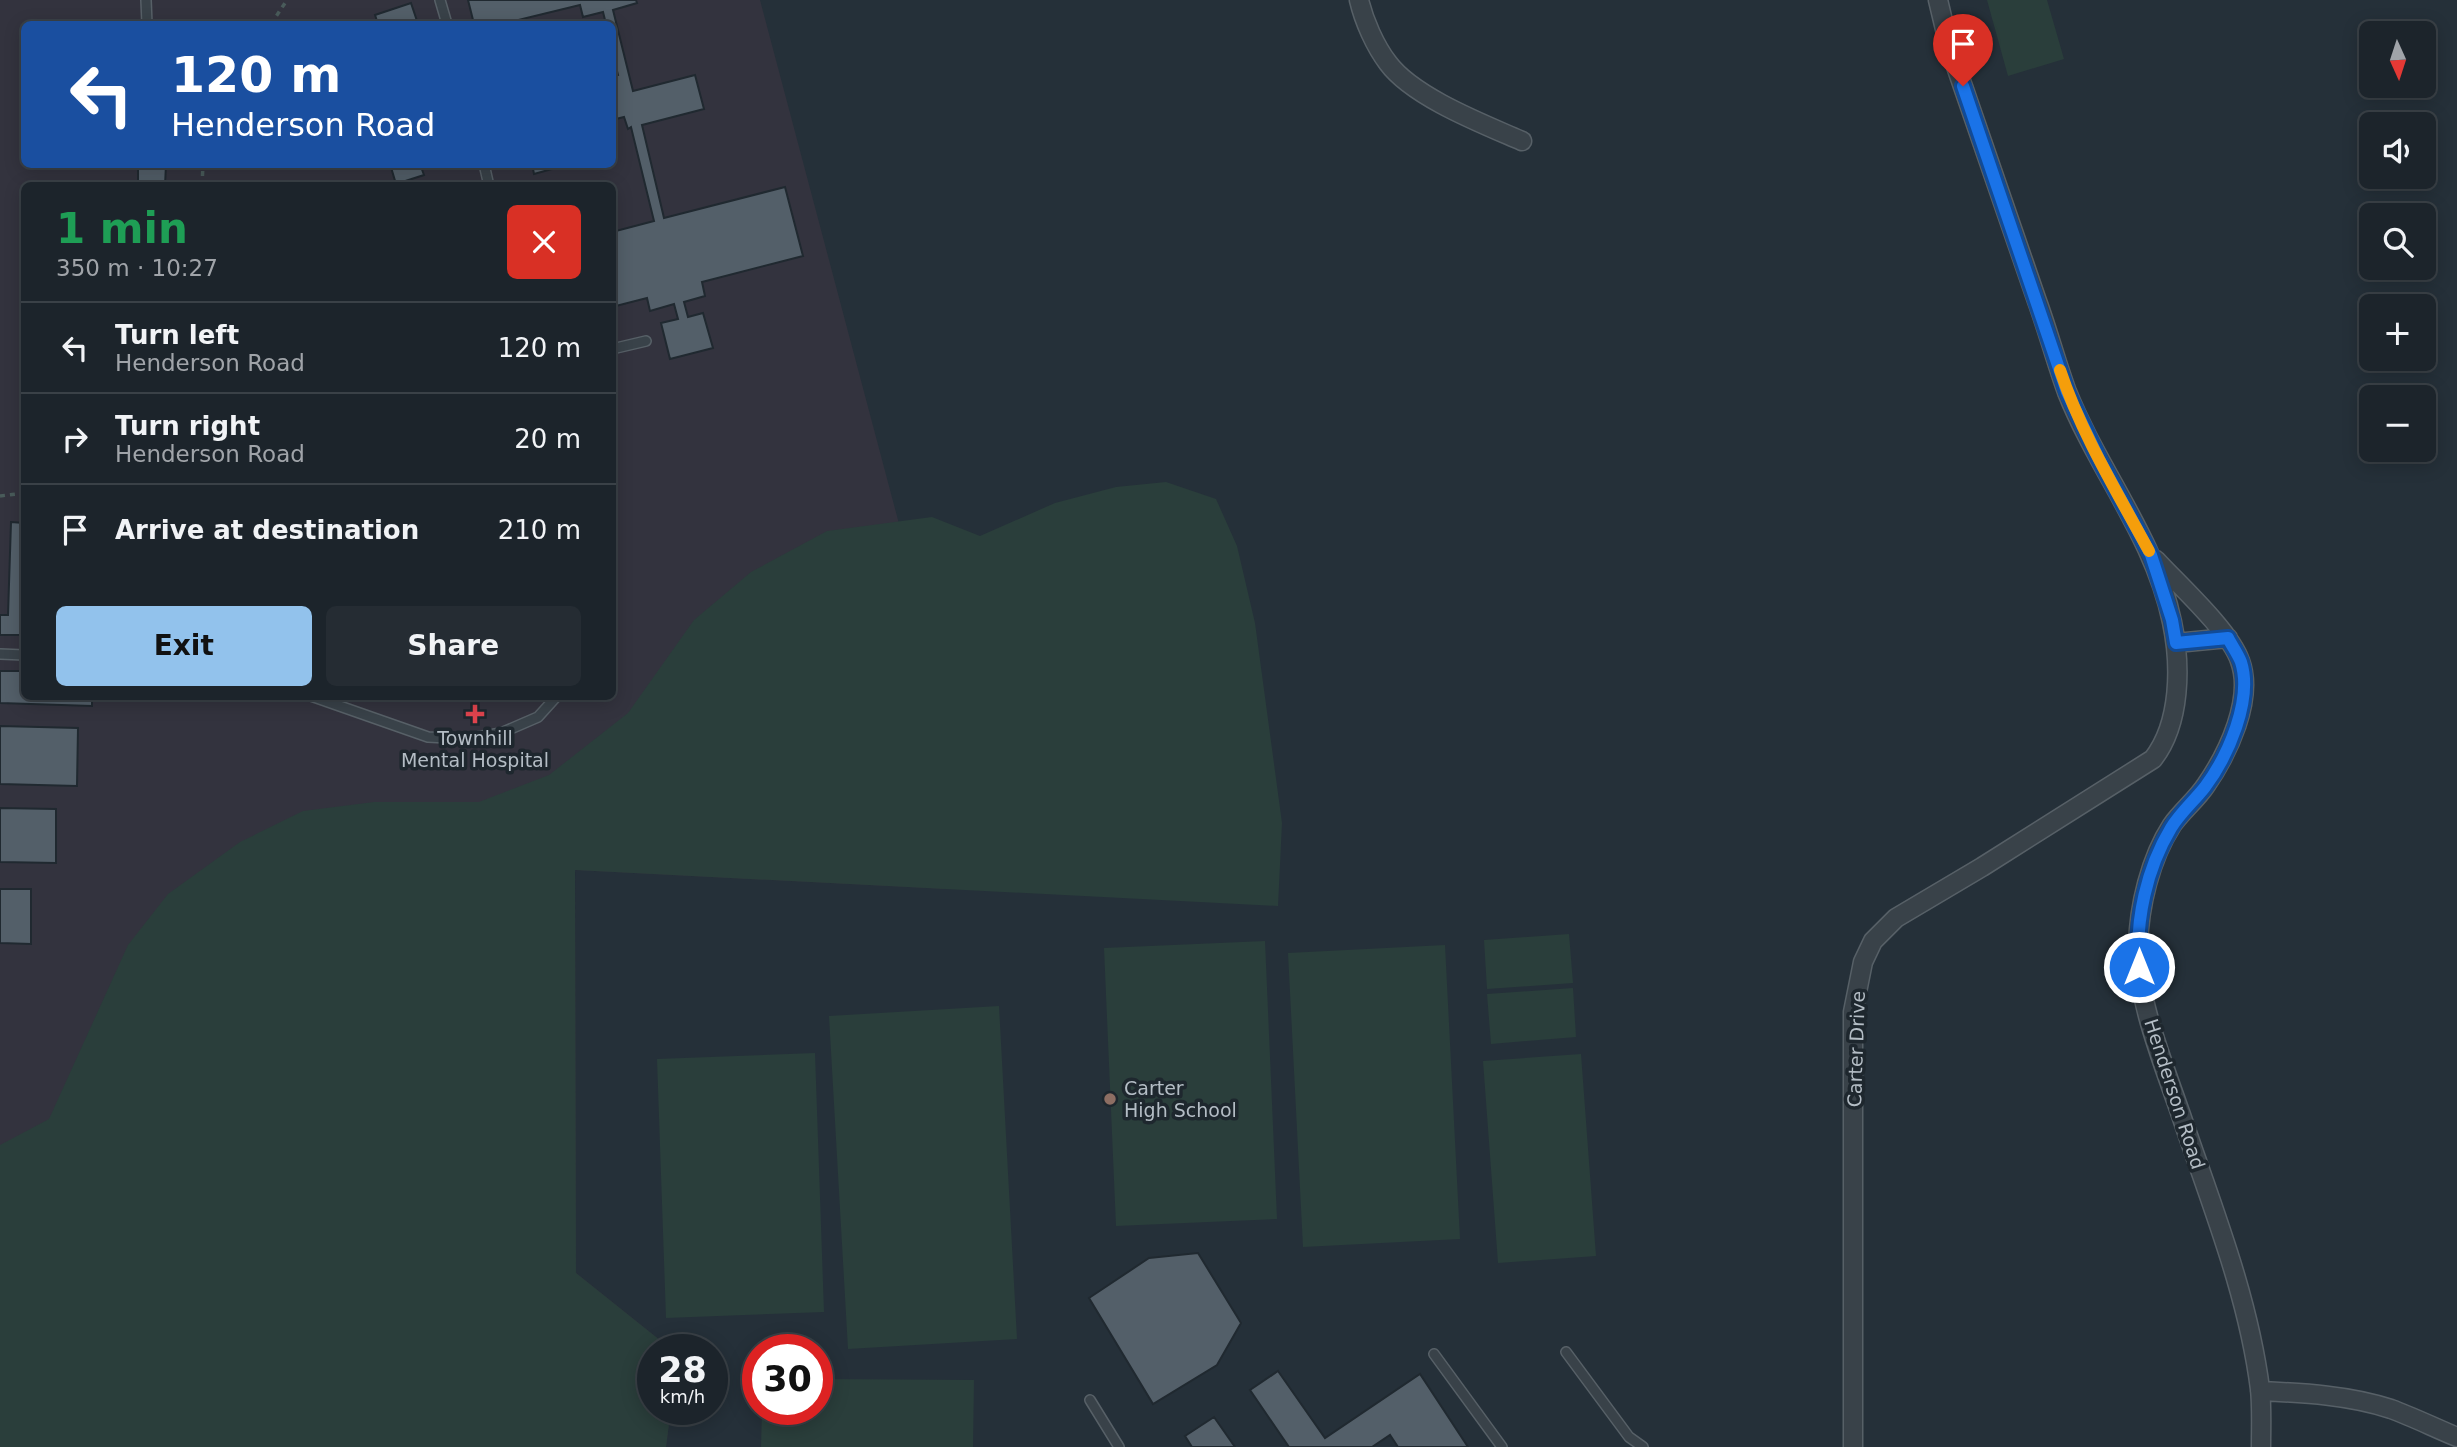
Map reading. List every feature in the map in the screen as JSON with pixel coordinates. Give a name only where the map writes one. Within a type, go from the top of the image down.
[{"type":"street","points":[[1359,0],[1361,11],[1389,65],[1418,90],[1522,141]]},
{"type":"street","name":"Henderson Road","points":[[1938,0],[1957,69],[2067,392],[2099,459],[2151,555],[2172,620],[2176,643]]},
{"type":"street","name":"Henderson Road","points":[[2151,555],[2228,638],[2240,660],[2244,676],[2244,697],[2232,734],[2207,785],[2172,826],[2153,863],[2137,947],[2141,986],[2156,1042],[2238,1282],[2260,1391],[2261,1447]]},
{"type":"street","points":[[2176,643],[2228,638]]},
{"type":"street","name":"Carter Drive","points":[[1853,1447],[1853,1012],[1863,962],[1873,941],[1896,918],[2153,759],[2168,734],[2174,704],[2177,677],[2176,643]]},
{"type":"street","points":[[2260,1391],[2301,1392],[2378,1406],[2457,1437]]},
{"type":"lane","points":[[146,0],[147,21]]},
{"type":"lane","points":[[440,0],[446,21]]},
{"type":"lane","points":[[616,348],[646,341]]},
{"type":"lane","points":[[0,654],[21,655]]},
{"type":"lane","points":[[322,700],[428,737],[465,739],[501,733],[538,717],[553,700]]},
{"type":"lane","points":[[1566,1352],[1629,1437],[1643,1447]]},
{"type":"lane","points":[[1434,1354],[1502,1447]]},
{"type":"lane","points":[[1090,1400],[1119,1447]]},
{"type":"path","points":[[273,21],[287,0]]},
{"type":"path","points":[[0,496],[21,493]]},
{"type":"shaded area","name":"Townhill Mental Hospital","points":[[0,0],[760,0],[954,731],[947,889],[575,870],[576,1273],[652,1334],[637,1334],[637,1425],[669,1425],[666,1447],[0,1447]]},
{"type":"green space","points":[[1987,0],[2047,0],[2064,59],[2008,76]]},
{"type":"green space","name":"Townhill Mental Hospital","points":[[1166,482],[1216,499],[1237,546],[1255,623],[1282,823],[1278,906],[575,870],[576,1273],[652,1334],[637,1334],[637,1425],[669,1425],[666,1447],[0,1447],[0,1145],[49,1119],[128,945],[168,894],[240,842],[303,811],[374,802],[479,802],[549,775],[628,713],[694,620],[751,572],[827,531],[932,517],[980,536],[1055,503],[1116,487]]},
{"type":"green space","points":[[1569,934],[1573,983],[1487,989],[1484,940]]},
{"type":"green space","points":[[1265,941],[1277,1219],[1116,1226],[1104,948]]},
{"type":"green space","points":[[1445,945],[1460,1239],[1303,1247],[1288,953]]},
{"type":"green space","points":[[1573,988],[1576,1037],[1491,1044],[1487,994]]},
{"type":"green space","points":[[999,1006],[1017,1339],[848,1349],[829,1016]]},
{"type":"green space","points":[[815,1053],[824,1312],[666,1318],[657,1059]]},
{"type":"green space","points":[[1581,1054],[1596,1256],[1498,1263],[1483,1061]]},
{"type":"green space","points":[[833,1379],[974,1380],[973,1447],[761,1447],[762,1425],[833,1425]]},
{"type":"building","points":[[468,0],[636,0],[637,3],[613,10],[616,21],[605,21],[603,12],[583,17],[580,5],[514,21],[473,21]]},
{"type":"building","points":[[411,3],[417,21],[377,21],[375,15]]},
{"type":"building","points":[[616,22],[633,91],[695,75],[704,109],[642,125],[664,218],[785,187],[803,256],[702,282],[705,296],[684,302],[688,317],[703,313],[713,348],[670,359],[661,323],[678,319],[674,304],[650,311],[647,298],[616,306],[616,231],[654,221],[631,127],[628,129],[624,117],[616,119]]},
{"type":"building","points":[[138,168],[166,168],[165,182],[138,182]]},
{"type":"building","points":[[391,168],[421,168],[424,175],[395,182]]},
{"type":"building","points":[[533,168],[556,168],[534,174]]},
{"type":"building","points":[[11,522],[21,523],[21,635],[0,635],[0,615],[8,615]]},
{"type":"building","points":[[0,671],[21,671],[21,700],[92,700],[92,706],[0,703]]},
{"type":"building","points":[[0,726],[78,728],[77,786],[0,784]]},
{"type":"building","points":[[0,808],[56,809],[56,863],[0,862]]},
{"type":"building","points":[[0,889],[31,889],[31,944],[0,943]]},
{"type":"building","points":[[1198,1253],[1241,1323],[1217,1365],[1153,1404],[1089,1298],[1149,1258]]},
{"type":"building","points":[[1278,1371],[1325,1438],[1420,1374],[1468,1447],[1398,1447],[1390,1435],[1372,1447],[1289,1447],[1250,1390]]},
{"type":"building","points":[[1214,1417],[1235,1447],[1192,1447],[1185,1436]]},
{"type":"slow traffic","points":[[2060,370],[2067,392],[2099,459],[2149,551]]},
{"type":"place","name":"Townhill Mental Hospital","points":[[475,714]]},
{"type":"place","name":"Carter High School","points":[[1110,1099]]},
{"type":"route","points":[[1963,86],[2067,392],[2099,459],[2151,555],[2172,620],[2176,643],[2228,638],[2240,660],[2244,676],[2244,697],[2239,715],[2222,755],[2207,785],[2172,826],[2153,863],[2137,947],[2139,967]]}]
